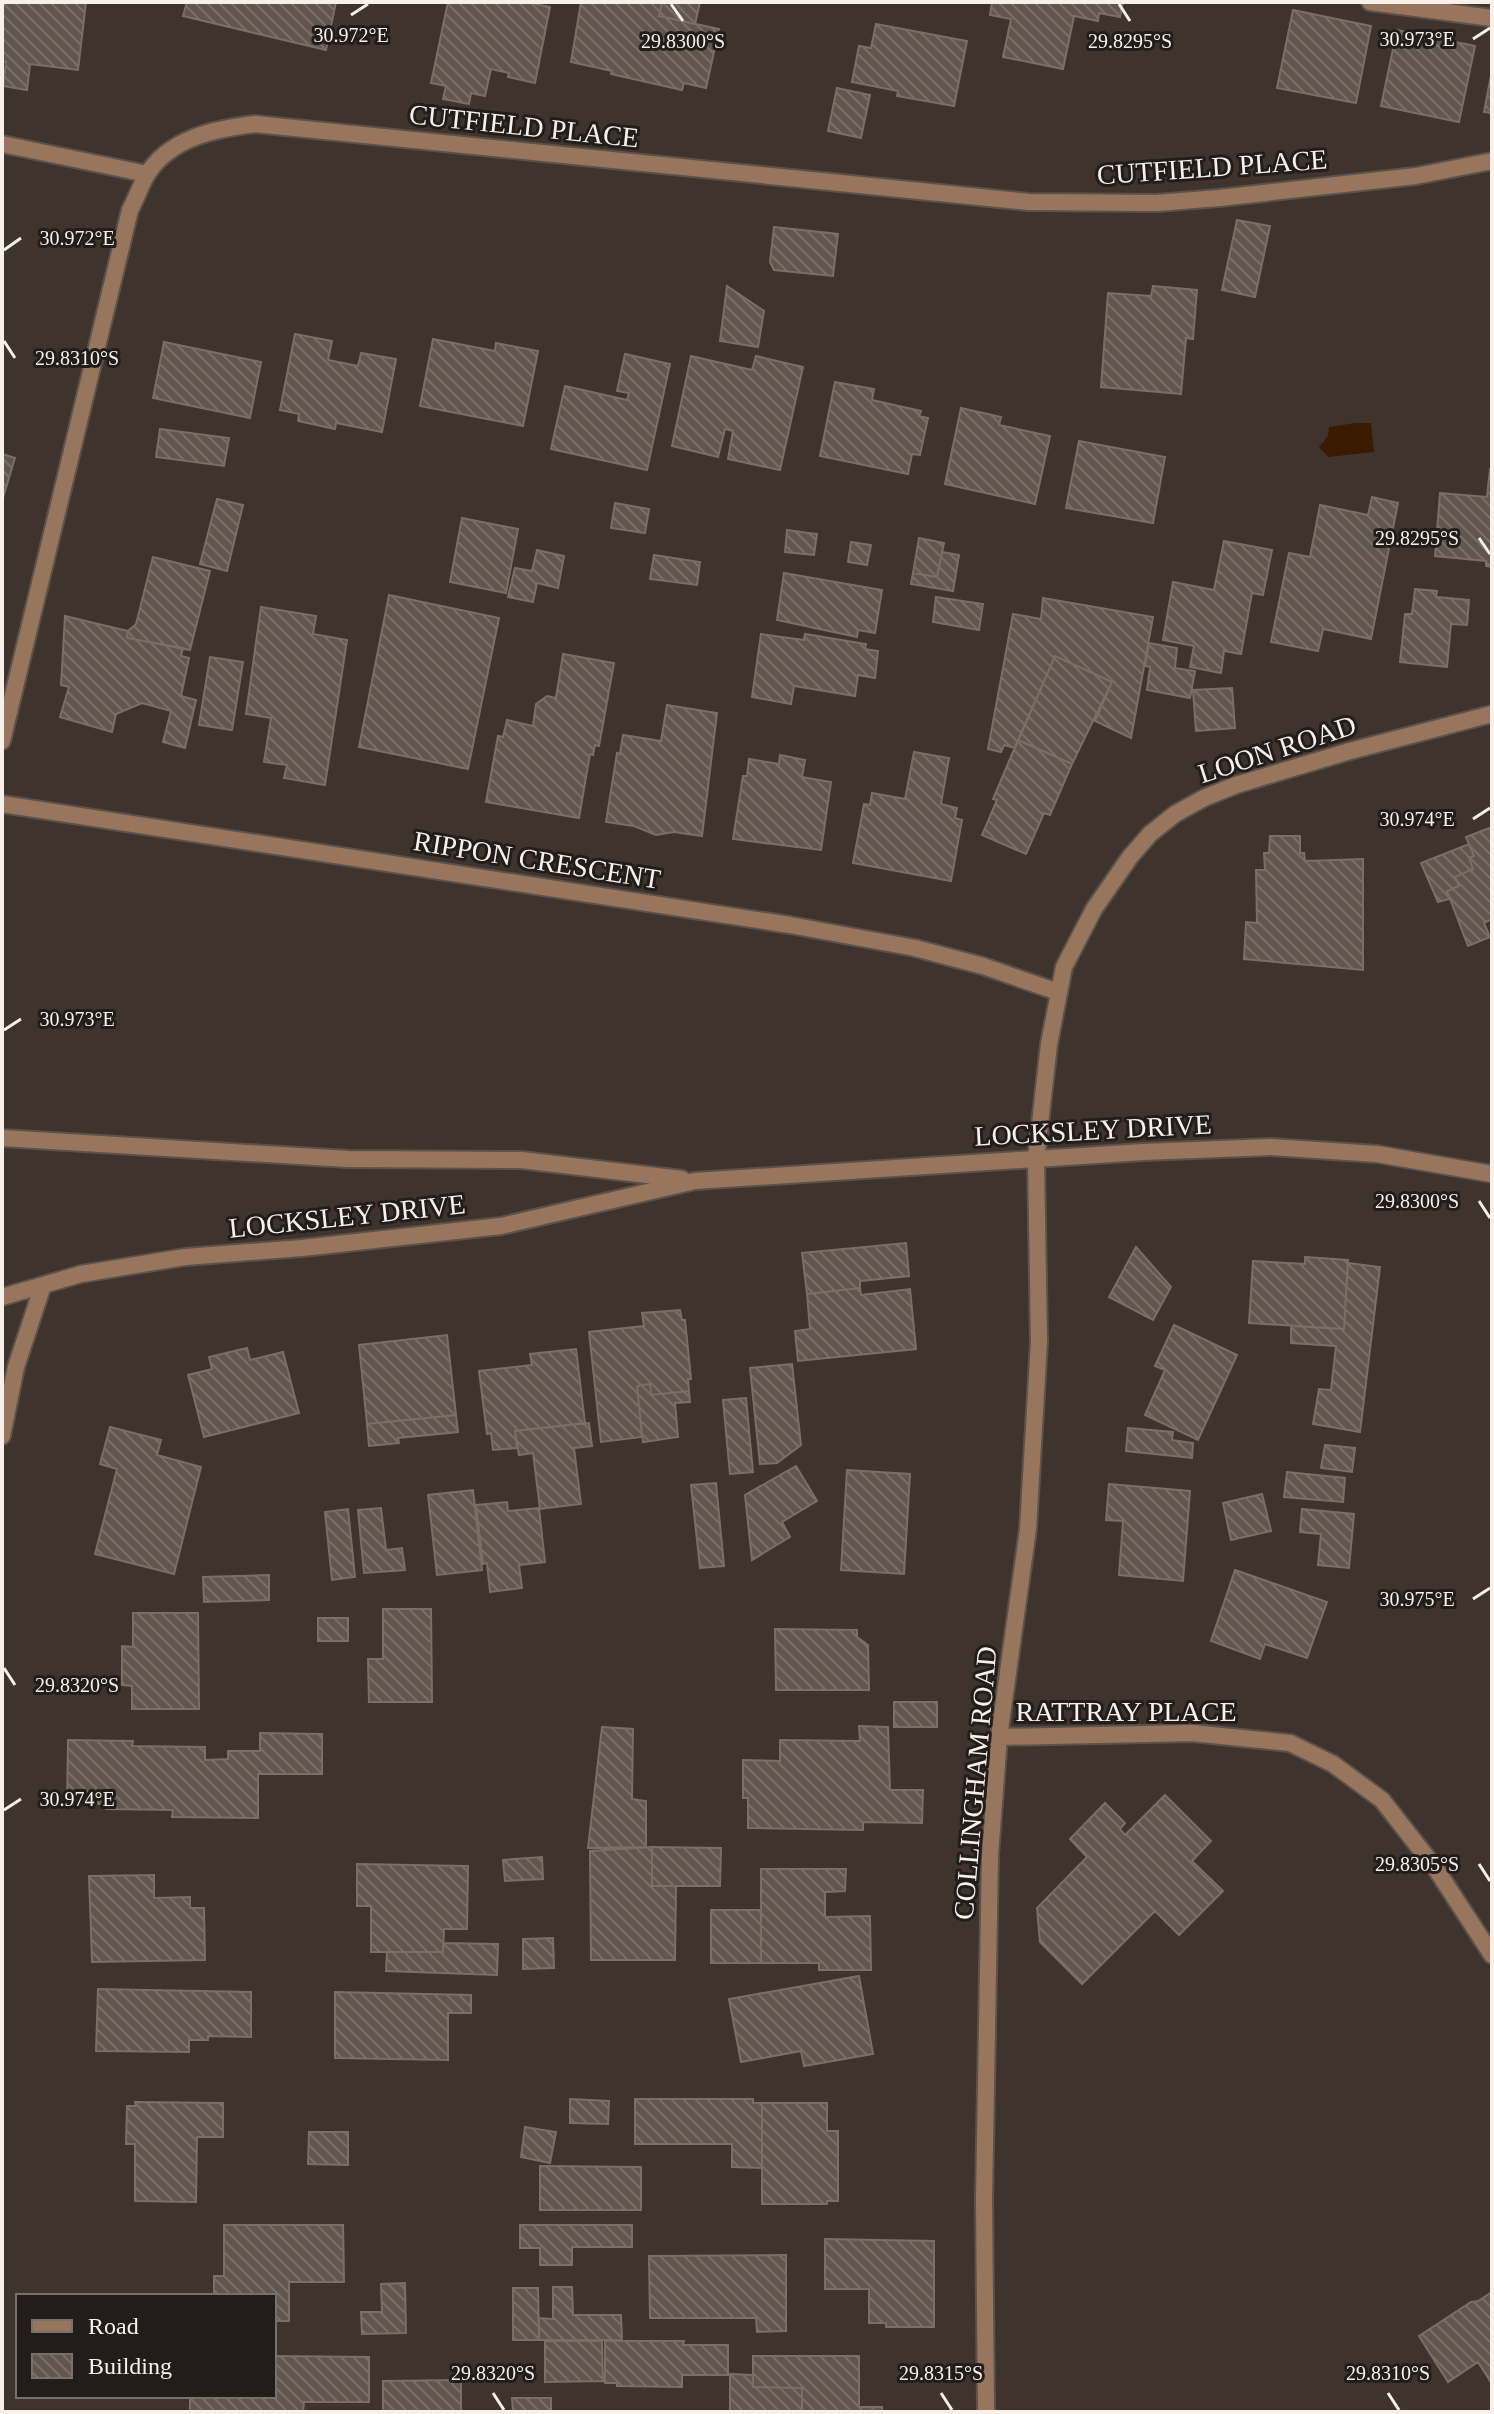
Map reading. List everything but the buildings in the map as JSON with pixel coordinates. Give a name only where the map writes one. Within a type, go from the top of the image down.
[{"type":"street","points":[[1370,2],[1492,18]]},
{"type":"street","name":"CUTFIELD PLACE","points":[[2,741],[130,210],[147,174],[174,146],[217,129],[255,124],[1029,202],[1157,203],[1219,198],[1416,176],[1492,161]]},
{"type":"street","points":[[2,144],[147,174]]},
{"type":"street","name":"LOON ROAD","points":[[1036,1159],[1049,1044],[1064,967],[1094,909],[1150,834],[1175,814],[1236,785],[1492,714]]},
{"type":"street","name":"RIPPON CRESCENT","points":[[2,804],[790,925],[915,948],[983,966],[1058,992]]},
{"type":"street","name":"LOCKSLEY DRIVE","points":[[2,1138],[348,1159],[521,1160],[695,1181]]},
{"type":"street","name":"LOCKSLEY DRIVE","points":[[2,1297],[81,1274],[185,1257],[302,1248],[501,1226],[695,1181],[1271,1147],[1377,1154],[1492,1174]]},
{"type":"street","name":"COLLINGHAM ROAD","points":[[986,2412],[984,2200],[989,1901],[999,1737],[1030,1498],[1039,1342],[1036,1159]]},
{"type":"street","points":[[2,1436],[16,1367],[43,1285]]},
{"type":"street","name":"RATTRAY PLACE","points":[[999,1737],[1192,1733],[1290,1743],[1333,1764],[1382,1800],[1436,1869],[1492,1955]]},
{"type":"shaded area","points":[[1371,423],[1374,452],[1328,457],[1319,447],[1328,436],[1329,427]]}]
